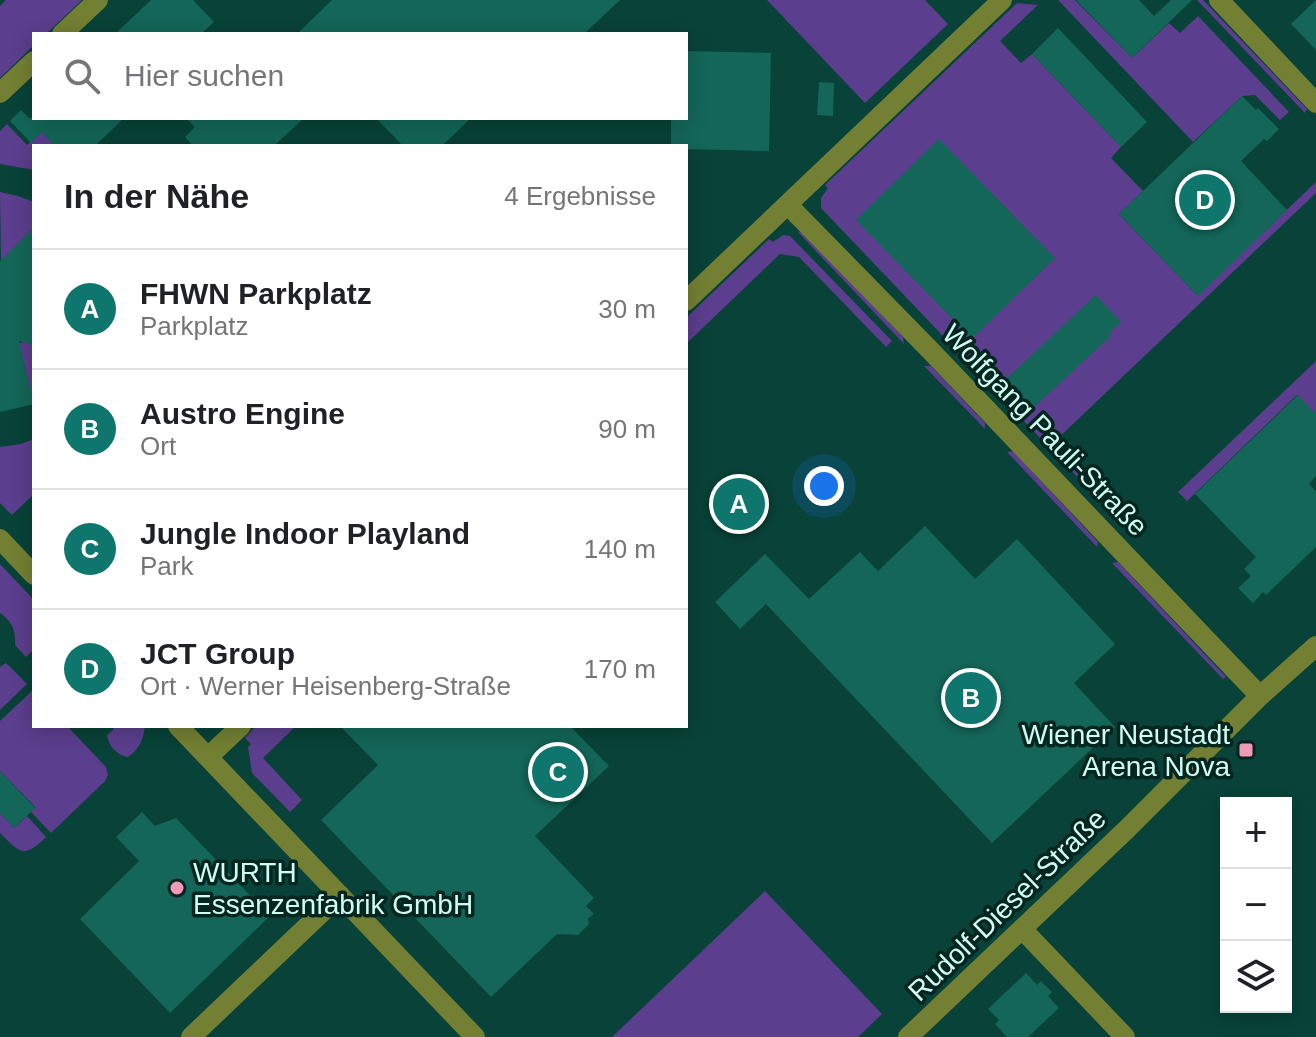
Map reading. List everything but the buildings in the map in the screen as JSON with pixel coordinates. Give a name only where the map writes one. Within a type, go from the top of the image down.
[{"type":"street","points":[[64,32],[98,0]]},
{"type":"street","points":[[688,299],[1002,0]]},
{"type":"street","points":[[1219,0],[1316,103]]},
{"type":"street","points":[[0,93],[32,63]]},
{"type":"street","name":"Wolfgang Pauli-Straße","points":[[788,205],[1260,696]]},
{"type":"street","points":[[0,539],[32,573]]},
{"type":"street","name":"Rudolf-Diesel-Straße","points":[[908,1037],[1133,823],[1260,696],[1316,646]]},
{"type":"street","points":[[180,728],[475,1037]]},
{"type":"street","points":[[208,757],[239,728]]},
{"type":"street","points":[[191,1037],[340,895]]},
{"type":"street","points":[[1022,929],[1125,1037]]},
{"type":"shaded area","points":[[6,0],[82,0],[48,32],[32,32],[32,47],[0,78],[0,6]]},
{"type":"shaded area","points":[[767,0],[925,0],[948,24],[865,103]]},
{"type":"shaded area","points":[[1058,0],[1075,0],[1132,58],[1169,23],[1180,33],[1198,16],[1289,112],[1280,120],[1255,95],[1242,96],[1193,142]]},
{"type":"shaded area","points":[[1197,0],[1203,0],[1307,109],[1305,113]]},
{"type":"shaded area","points":[[1017,3],[1038,5],[1000,41],[1021,63],[1032,54],[1121,147],[1111,158],[1143,191],[1119,214],[1197,295],[1316,182],[1316,193],[1053,443],[1129,522],[1124,526],[821,208],[821,198],[828,188],[825,185]]},
{"type":"shaded area","points":[[7,124],[27,145],[42,132],[53,144],[32,144],[32,170],[0,164],[0,131]]},
{"type":"shaded area","points":[[0,192],[32,201],[32,230],[1,261]]},
{"type":"shaded area","points":[[797,231],[807,235],[903,337],[904,344]]},
{"type":"shaded area","points":[[783,235],[790,236],[892,341],[886,347],[799,257],[780,254],[688,342],[688,316],[769,239],[773,242]]},
{"type":"shaded area","points":[[19,343],[32,344],[32,396]]},
{"type":"shaded area","points":[[1316,361],[1316,414],[1297,395],[1187,501],[1178,492]]},
{"type":"shaded area","points":[[924,366],[931,366],[985,423],[985,429]]},
{"type":"shaded area","points":[[32,440],[32,496],[12,515],[0,503],[0,447]]},
{"type":"shaded area","points":[[1013,451],[1098,542],[1097,547],[1007,452]]},
{"type":"shaded area","points":[[1118,562],[1226,677],[1223,679],[1112,563]]},
{"type":"shaded area","points":[[0,564],[32,598],[32,651],[26,657],[15,645],[14,630],[8,619],[0,613]]},
{"type":"shaded area","points":[[6,663],[27,684],[0,710],[0,667]]},
{"type":"shaded area","points":[[32,691],[32,728],[69,728],[106,767],[108,775],[105,781],[51,833],[31,812],[35,807],[0,771],[0,721]]},
{"type":"shaded area","points":[[145,728],[140,743],[128,757],[117,752],[110,743],[107,735],[114,729]]},
{"type":"shaded area","points":[[254,728],[294,728],[263,758],[302,800],[290,812],[252,773],[248,747],[251,744],[245,738]]},
{"type":"shaded area","points":[[0,813],[14,828],[27,816],[46,837],[27,851],[18,849],[0,833]]},
{"type":"shaded area","points":[[765,891],[882,1014],[858,1037],[612,1037]]},
{"type":"place","name":"JCT Group","points":[[1205,200]]},
{"type":"place","name":"FHWN Parkplatz","points":[[739,504]]},
{"type":"place","name":"Austro Engine","points":[[971,698]]},
{"type":"place","name":"Wiener Neustadt Arena Nova","points":[[1246,750]]},
{"type":"place","name":"Jungle Indoor Playland","points":[[558,772]]},
{"type":"place","name":"WURTH Essenzenfabrik GmbH","points":[[177,888]]}]
